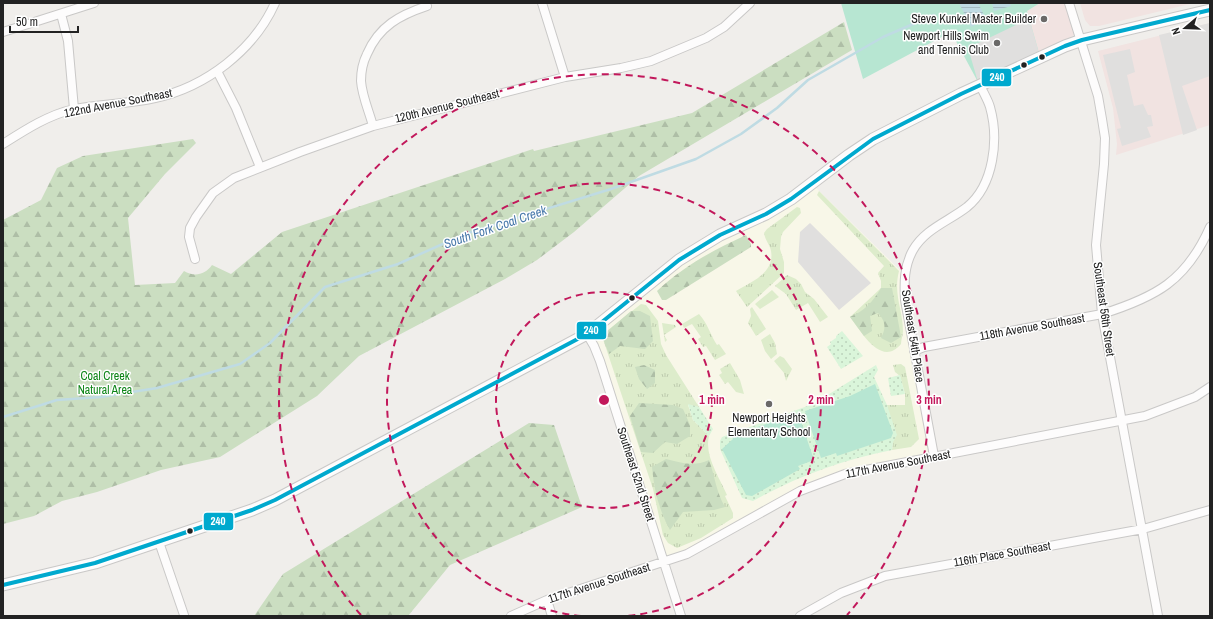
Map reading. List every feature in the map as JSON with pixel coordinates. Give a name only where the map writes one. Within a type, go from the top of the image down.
[{"type":"street","points":[[3,32],[94,3]]},
{"type":"street","name":"122nd Avenue Southeast","points":[[3,144],[40,122],[74,109],[129,103],[171,94],[217,71],[248,45],[264,26],[275,3]]},
{"type":"street","points":[[542,3],[565,77]]},
{"type":"street","name":"120th Avenue Southeast","points":[[195,259],[189,237],[190,228],[205,202],[224,184],[260,167],[373,126],[565,77],[621,68],[669,54],[706,38],[724,27],[750,3]]},
{"type":"street","name":"Southeast 56th Street","points":[[1069,3],[1082,40],[1098,96],[1105,138],[1096,245],[1102,314],[1158,616]]},
{"type":"street","points":[[373,126],[361,81],[364,60],[369,49],[382,30],[390,22],[405,14],[427,6]]},
{"type":"street","points":[[3,586],[95,563],[159,542],[275,500],[587,334],[665,270],[699,247],[766,214],[790,199],[873,139],[980,85],[1049,53],[1082,40],[1210,10]]},
{"type":"street","points":[[61,14],[68,41],[74,109]]},
{"type":"street","points":[[217,71],[236,108],[260,167]]},
{"type":"street","name":"Southeast 54th Place","points":[[934,456],[905,300],[905,275],[908,262],[919,241],[931,230],[967,207],[976,198],[982,188],[992,160],[994,144],[990,106],[980,85]]},
{"type":"street","name":"118th Avenue Southeast","points":[[914,351],[924,347],[1102,314],[1147,298],[1175,279],[1196,256],[1210,227]]},
{"type":"street","name":"Southeast 52nd Street","points":[[587,334],[600,361],[681,616]]},
{"type":"street","name":"117th Avenue Southeast","points":[[511,616],[546,600],[664,562],[707,544],[800,491],[823,481],[870,467],[1146,416],[1195,397],[1210,387]]},
{"type":"street","name":"116th Place Southeast","points":[[800,616],[841,593],[886,576],[1143,529],[1210,510]]},
{"type":"street","points":[[159,542],[184,615]]},
{"type":"street","points":[[546,600],[552,616]]},
{"type":"shaded area","points":[[1040,3],[1066,3],[1077,34],[1039,53],[1027,11]]},
{"type":"shaded area","points":[[1080,3],[1194,3],[1099,26],[1090,26],[1085,20]]},
{"type":"shaded area","points":[[1022,22],[1031,25],[1039,53],[978,82],[968,48]]},
{"type":"shaded area","points":[[1210,23],[1210,125],[1116,155],[1117,144],[1113,108],[1098,51]]},
{"type":"shaded area","points":[[1210,23],[1210,76],[1182,86],[1197,130],[1183,135],[1159,35]]},
{"type":"shaded area","points":[[1130,49],[1135,72],[1127,75],[1134,106],[1143,104],[1148,115],[1151,115],[1153,126],[1147,127],[1151,137],[1122,146],[1117,129],[1121,128],[1103,55]]},
{"type":"shaded area","name":"Newport Heights Elementary School","points":[[811,183],[905,275],[934,456],[823,481],[664,562],[587,334],[665,270]]},
{"type":"shaded area","points":[[810,223],[871,283],[839,310],[798,262],[800,232]]},
{"type":"green space","name":"Newport Hills Swim and Tennis Club","points":[[841,3],[1040,3],[1027,11],[1039,53],[978,82],[951,32],[863,79]]},
{"type":"green space","name":"Coal Creek Natural Area","points":[[844,22],[852,50],[639,176],[574,232],[537,260],[505,279],[359,356],[317,396],[220,457],[161,470],[97,492],[62,501],[34,516],[3,524],[3,220],[41,200],[57,168],[83,156],[193,139],[196,143],[165,174],[128,218],[135,285],[175,283],[184,271],[192,274],[199,274],[206,271],[212,265],[231,274],[282,232],[533,149],[534,151],[692,113]]},
{"type":"green space","points":[[819,191],[899,271],[897,287],[903,323],[903,333],[901,344],[894,350],[886,352],[879,350],[872,345],[850,317],[881,288],[881,281],[878,273],[884,266],[817,195]]},
{"type":"green space","points":[[797,207],[800,208],[801,213],[783,232],[781,237],[780,249],[784,262],[784,273],[747,307],[736,291],[761,276],[769,265],[771,251],[764,233],[767,229]]},
{"type":"green space","points":[[746,235],[751,247],[666,300],[662,300],[657,291],[667,282],[688,266]]},
{"type":"green space","points":[[787,275],[796,279],[801,284],[805,292],[814,299],[828,317],[820,322],[808,303],[796,310],[786,294],[775,286]]},
{"type":"green space","points":[[881,288],[892,288],[901,337],[891,343],[881,338],[884,331],[884,322],[878,313],[870,316],[872,331],[864,336],[850,317],[868,306]]},
{"type":"green space","points":[[772,290],[779,297],[760,309],[755,304]]},
{"type":"green space","points":[[641,304],[646,305],[658,321],[661,344],[666,355],[699,407],[688,405],[693,420],[709,436],[708,443],[710,458],[727,495],[725,496],[733,513],[733,518],[701,538],[677,548],[668,543],[663,535],[653,489],[603,339],[604,334],[608,330]]},
{"type":"green space","points":[[752,307],[766,329],[756,336],[748,323],[751,316],[750,309]]},
{"type":"green space","points":[[631,311],[640,311],[650,316],[653,341],[645,349],[620,346],[609,354],[603,339],[604,334]]},
{"type":"green space","points":[[699,314],[717,345],[719,344],[726,354],[715,360],[706,346],[703,347],[698,339],[701,337],[692,324],[684,328],[682,324]]},
{"type":"green space","points":[[662,323],[675,325],[676,327],[664,335],[667,340],[665,342]]},
{"type":"green space","points":[[842,331],[863,356],[841,369],[827,347],[831,344],[830,342]]},
{"type":"green space","points":[[770,334],[775,343],[777,354],[771,359],[765,351],[761,340]]},
{"type":"green space","points":[[780,356],[784,358],[792,369],[786,381],[784,373],[774,361]]},
{"type":"green space","points":[[730,363],[740,380],[744,394],[736,392],[728,382],[725,384],[719,375],[722,373],[720,369]]},
{"type":"green space","points":[[901,364],[905,367],[919,439],[911,447],[892,450],[893,442],[887,405],[905,405],[905,394],[900,376],[895,372],[893,365]]},
{"type":"green space","points":[[644,365],[655,370],[655,383],[647,389],[639,379],[635,367]]},
{"type":"green space","points":[[876,365],[878,370],[874,377],[887,405],[897,435],[893,442],[892,450],[821,470],[787,484],[753,501],[742,498],[720,449],[720,441],[722,437],[813,404]]},
{"type":"green space","points":[[900,375],[905,394],[891,396],[888,378]]},
{"type":"green space","points":[[875,384],[893,433],[891,438],[837,456],[836,453],[821,458],[805,411],[850,396]]},
{"type":"green space","points":[[639,403],[673,405],[683,409],[690,425],[690,436],[677,444],[665,442],[653,453],[641,452],[630,416]]},
{"type":"green space","points":[[688,404],[699,407],[713,429],[709,436],[693,420]]},
{"type":"green space","points":[[798,413],[814,460],[798,466],[800,469],[752,496],[746,495],[722,449],[733,439],[732,436]]},
{"type":"green space","points":[[529,423],[554,425],[582,507],[450,565],[408,616],[254,616],[283,574]]},
{"type":"green space","points":[[666,459],[693,464],[709,460],[725,507],[714,510],[683,512],[670,530],[658,500],[652,467]]},
{"type":"water","points":[[959,3],[978,3],[986,19],[971,27]]},
{"type":"water","points":[[992,3],[1010,3],[1011,6],[994,11]]},
{"type":"waterway","name":"South Fork Coal Creek","points":[[3,417],[57,400],[101,397],[157,388],[240,364],[270,343],[325,287],[398,264],[465,234],[611,189],[696,159],[741,134],[777,108],[808,80],[883,37],[934,15]]},
{"type":"transit line","name":"240","points":[[3,585],[95,563],[252,510],[275,500],[587,334],[679,260],[720,235],[766,214],[791,199],[873,139],[961,94],[1065,46],[1082,40],[1210,10]]},
{"type":"place","name":"Steve Kunkel Master Builder","points":[[1044,19]]},
{"type":"place","name":"Newport Hills Swim and Tennis Club","points":[[997,43]]},
{"type":"place","name":"Newport Heights Elementary School","points":[[769,404]]}]
